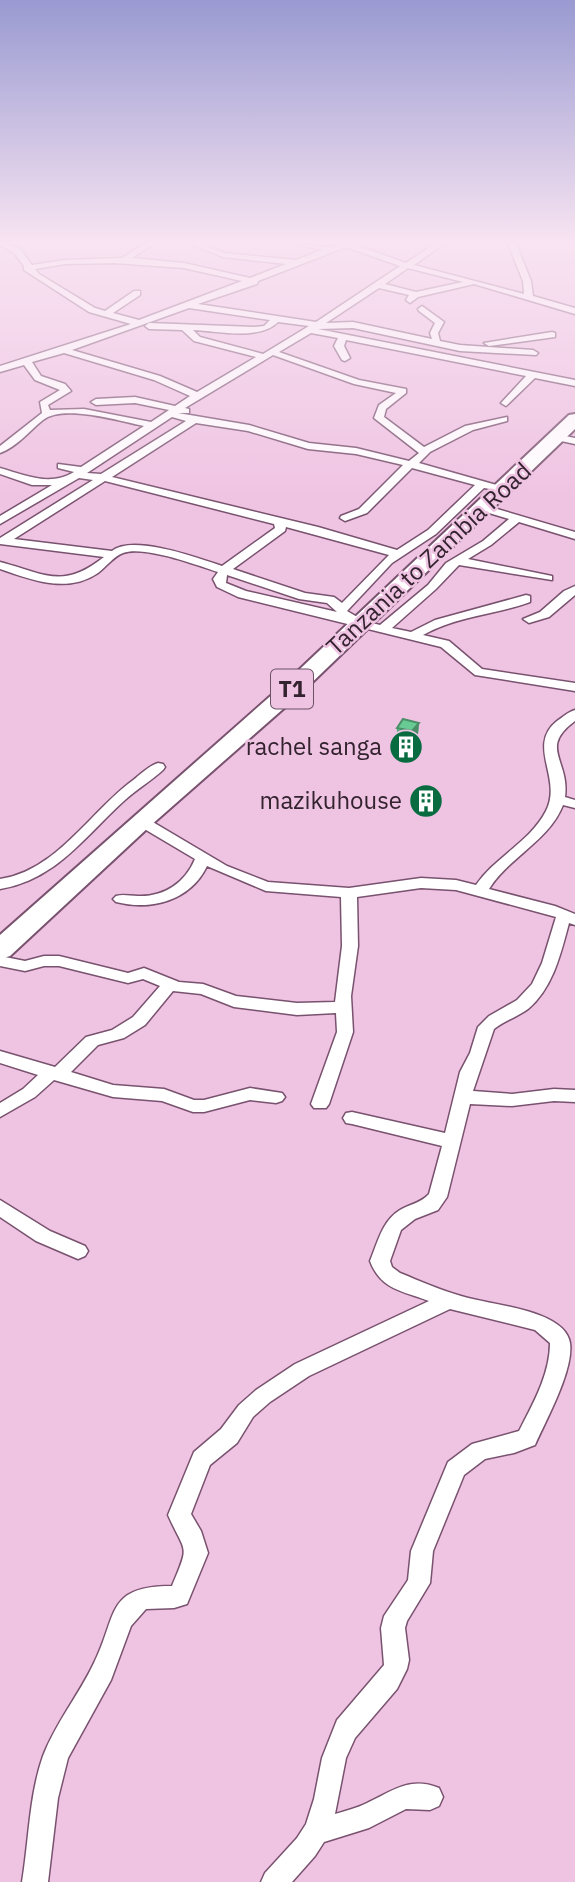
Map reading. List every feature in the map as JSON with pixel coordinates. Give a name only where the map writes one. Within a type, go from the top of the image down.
[{"type":"highway","name":"Tanzania to Zambia Road","points":[[0,950],[141,821],[252,726],[350,618],[483,509],[492,487],[566,439],[575,419]]},
{"type":"street","points":[[0,369],[67,351],[124,329]]},
{"type":"street","points":[[187,329],[192,332],[193,337],[202,340],[268,354],[357,382],[402,390],[392,402],[382,407],[379,418],[424,451]]},
{"type":"street","points":[[227,329],[262,329]]},
{"type":"street","points":[[0,521],[80,473],[195,397],[311,329]]},
{"type":"street","points":[[319,329],[343,337],[575,383]]},
{"type":"street","points":[[367,329],[452,347],[533,353]]},
{"type":"street","points":[[435,343],[438,340],[434,333],[436,329]]},
{"type":"street","points":[[452,347],[552,335]]},
{"type":"street","points":[[343,337],[339,346],[345,358]]},
{"type":"street","points":[[398,337],[399,348]]},
{"type":"street","points":[[67,351],[157,377],[193,393],[195,397]]},
{"type":"street","points":[[0,359],[32,361]]},
{"type":"street","points":[[32,361],[38,378],[62,386],[66,391],[43,404],[47,414]]},
{"type":"street","points":[[506,403],[533,375]]},
{"type":"street","points":[[96,402],[145,401],[194,420],[242,426],[308,446],[341,449]]},
{"type":"street","points":[[174,412],[196,411],[492,487]]},
{"type":"street","points":[[0,450],[19,439],[47,414],[59,412],[97,415],[152,425]]},
{"type":"street","points":[[345,518],[363,511],[410,465],[422,457],[424,451],[482,422],[504,419]]},
{"type":"street","points":[[2,541],[194,420]]},
{"type":"street","points":[[119,446],[151,449]]},
{"type":"street","points":[[62,466],[80,473],[279,522],[314,528],[397,554]]},
{"type":"street","points":[[0,471],[32,482],[64,481]]},
{"type":"street","points":[[350,618],[397,554],[432,532],[492,487]]},
{"type":"street","points":[[483,509],[575,536]]},
{"type":"street","points":[[383,629],[457,561],[487,543],[516,519]]},
{"type":"street","points":[[279,522],[281,529],[225,569],[219,581],[227,589],[350,618],[448,645],[468,667],[479,672],[575,687]]},
{"type":"street","points":[[2,541],[113,554]]},
{"type":"street","points":[[0,565],[37,578],[62,582],[92,572],[121,550],[144,548],[225,569],[303,596],[330,600],[350,618]]},
{"type":"street","points":[[457,561],[548,578]]},
{"type":"street","points":[[529,619],[547,615],[562,597],[575,590]]},
{"type":"street","points":[[413,636],[435,624],[504,608],[526,599]]},
{"type":"street","points":[[479,892],[498,867],[531,838],[558,799],[559,775],[550,750],[550,741],[554,732],[575,714]]},
{"type":"street","points":[[0,884],[14,883],[46,866],[158,766]]},
{"type":"street","points":[[558,799],[575,804]]},
{"type":"street","points":[[141,821],[203,858],[238,876],[266,886],[349,893],[421,883],[456,885],[570,917],[534,993],[524,1004],[486,1027],[479,1053],[469,1072],[465,1097],[450,1141],[438,1197],[431,1205],[398,1220],[387,1239],[380,1261],[384,1272],[393,1279],[448,1301],[540,1323],[553,1331],[559,1341],[560,1356],[556,1373],[535,1426],[527,1438],[514,1444],[480,1451],[456,1469],[422,1551],[419,1583],[396,1616],[395,1669],[388,1681],[346,1729],[334,1758],[327,1798],[316,1832],[274,1882]]},
{"type":"street","points":[[121,899],[140,903],[164,898],[191,880],[203,858]]},
{"type":"street","points":[[320,1104],[344,1038],[344,976],[350,946],[349,893]]},
{"type":"street","points":[[0,961],[25,966],[53,961],[128,978],[144,973],[170,984],[203,989],[237,1001],[272,1004],[297,1010],[344,1006]]},
{"type":"street","points":[[0,1111],[30,1093],[92,1041],[118,1034],[132,1026],[170,984]]},
{"type":"street","points":[[0,1057],[113,1091],[164,1095],[193,1106],[210,1105],[250,1094],[276,1097]]},
{"type":"street","points":[[465,1097],[500,1100],[554,1094],[575,1097]]},
{"type":"street","points":[[352,1118],[450,1141]]},
{"type":"street","points":[[0,1207],[43,1236],[78,1251]]},
{"type":"street","points":[[35,1882],[51,1771],[63,1741],[109,1657],[125,1613],[147,1597],[179,1596],[196,1556],[196,1546],[179,1515],[202,1459],[229,1436],[255,1403],[302,1370],[448,1301]]},
{"type":"street","points":[[316,1832],[378,1812],[399,1797],[419,1794],[430,1797]]},
{"type":"building","points":[[403,719],[419,723],[412,731],[397,728]]},
{"type":"place","name":"rachel sanga","points":[[406,747]]},
{"type":"place","name":"mazikuhouse","points":[[426,801]]}]
